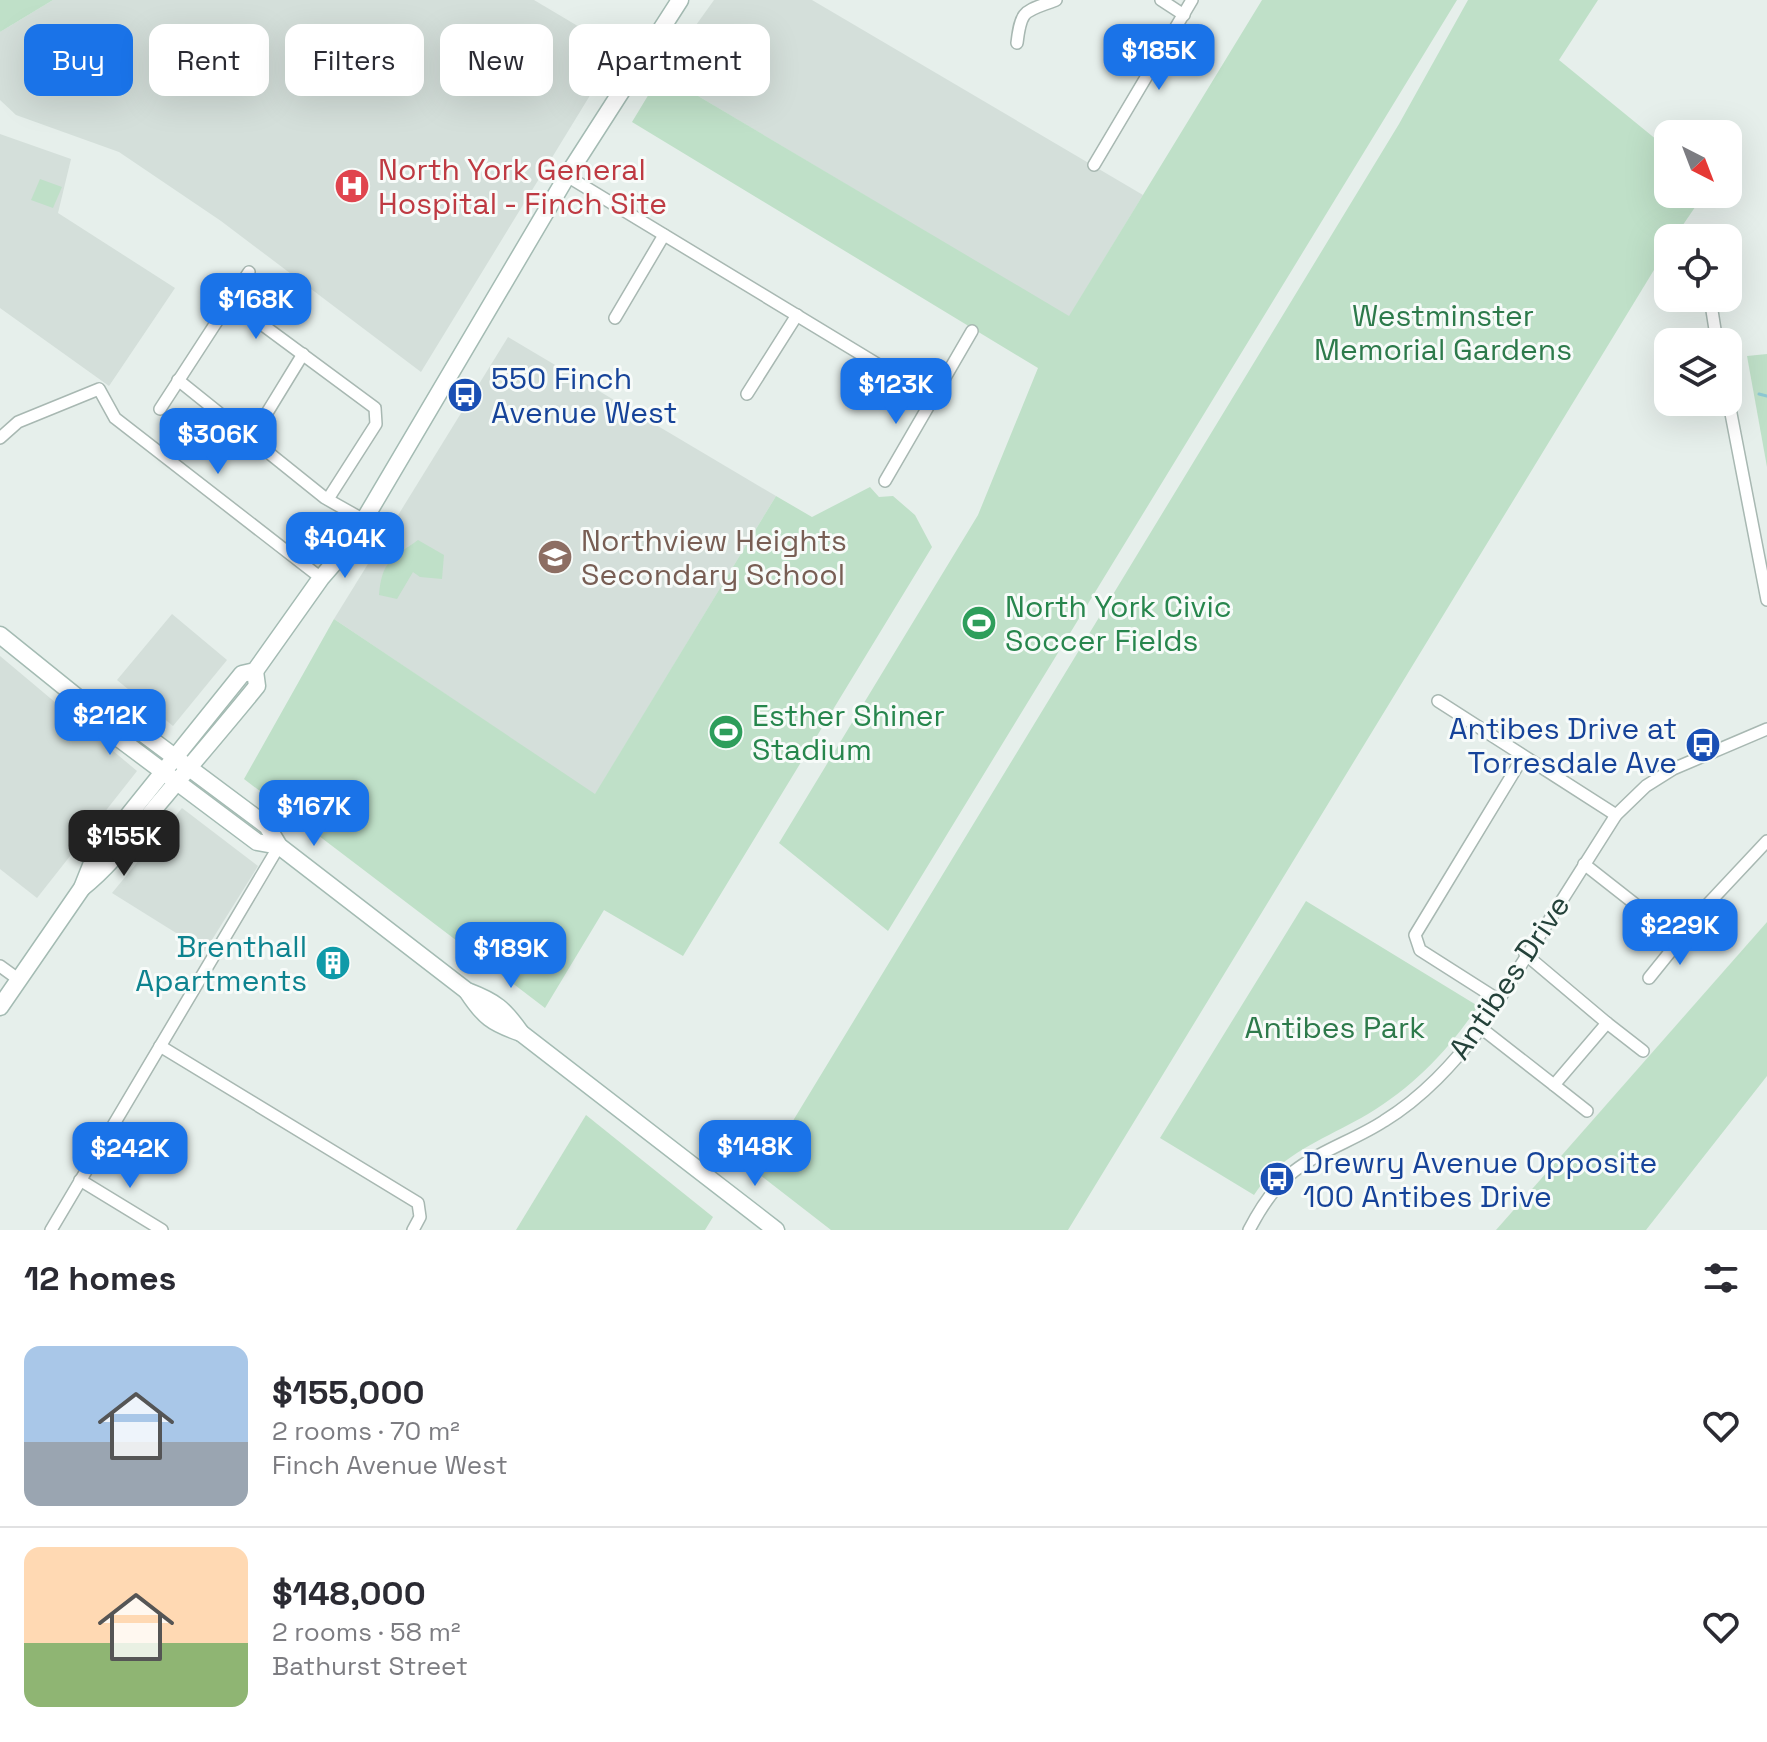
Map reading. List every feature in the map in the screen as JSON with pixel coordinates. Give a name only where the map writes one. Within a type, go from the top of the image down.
[{"type":"main road","points":[[0,1007],[82,888],[94,858],[242,674],[255,671],[321,578],[348,547],[567,176],[680,0]]},
{"type":"main road","points":[[0,635],[98,714],[101,725],[162,772],[257,842],[279,846]]},
{"type":"main road","points":[[82,888],[106,869],[257,686],[255,671]]},
{"type":"main road","points":[[98,714],[113,711],[267,826],[279,846],[467,991],[503,1009],[521,1033],[776,1230]]},
{"type":"street","points":[[1017,43],[1020,19],[1028,11],[1056,0]]},
{"type":"street","points":[[1161,0],[1184,15]]},
{"type":"street","points":[[1094,165],[1192,0]]},
{"type":"street","points":[[567,176],[887,370],[937,389]]},
{"type":"street","points":[[615,318],[664,235]]},
{"type":"street","points":[[160,409],[249,272]]},
{"type":"street","points":[[229,300],[373,405],[377,415],[375,425],[328,499]]},
{"type":"street","points":[[747,394],[797,315]]},
{"type":"street","points":[[885,481],[972,331]]},
{"type":"street","points":[[251,439],[303,354]]},
{"type":"street","points":[[178,380],[328,499],[364,520]]},
{"type":"street","points":[[0,438],[24,419],[99,389],[115,418],[321,578]]},
{"type":"street","points":[[1731,416],[1767,600]]},
{"type":"street","points":[[1438,701],[1616,815]]},
{"type":"street","name":"Antibes Drive","points":[[1249,1230],[1276,1187],[1291,1173],[1385,1121],[1415,1100],[1458,1057],[1481,1028],[1525,954],[1616,815],[1646,786],[1673,769],[1767,729]]},
{"type":"street","points":[[1497,999],[1420,950],[1415,935],[1523,757]]},
{"type":"street","points":[[1649,978],[1674,947],[1677,937],[1767,841]]},
{"type":"street","points":[[51,1230],[279,846]]},
{"type":"street","points":[[1584,864],[1677,937]]},
{"type":"street","points":[[1525,954],[1643,1051]]},
{"type":"street","points":[[0,966],[18,979]]},
{"type":"street","points":[[1554,1085],[1607,1023]]},
{"type":"street","points":[[1481,1028],[1587,1111]]},
{"type":"street","points":[[160,1046],[418,1203],[420,1217],[413,1230]]},
{"type":"street","points":[[80,1180],[162,1230]]},
{"type":"shaded area","name":"North York General Hospital - Finch Site","points":[[53,0],[534,0],[574,24],[569,24],[569,96],[589,96],[421,372],[221,221],[119,152],[16,115],[0,100],[0,32]]},
{"type":"shaded area","points":[[714,0],[812,0],[1143,195],[1069,317],[698,96],[770,96],[770,24],[697,24]]},
{"type":"shaded area","points":[[0,134],[71,159],[58,213],[175,288],[109,386],[0,308]]},
{"type":"shaded area","name":"Northview Heights Secondary School","points":[[508,337],[776,496],[595,795],[334,619]]},
{"type":"shaded area","points":[[172,614],[227,660],[173,726],[117,680]]},
{"type":"shaded area","points":[[0,656],[137,771],[37,898],[0,869]]},
{"type":"shaded area","points":[[182,808],[258,866],[205,951],[112,893]]},
{"type":"green space","points":[[0,0],[53,0],[0,32]]},
{"type":"green space","points":[[1262,0],[1457,0],[888,931],[779,843],[978,515],[1038,368],[632,122],[648,96],[698,96],[1069,316]]},
{"type":"green space","name":"Westminster Memorial Gardens","points":[[1468,0],[1598,0],[1559,60],[1654,138],[1654,208],[1694,208],[1684,224],[1654,224],[1654,270],[1068,1230],[831,1230],[760,1175],[1399,124]]},
{"type":"green space","points":[[40,179],[62,187],[53,208],[31,200]]},
{"type":"green space","points":[[1767,354],[1767,467],[1747,356]]},
{"type":"green space","points":[[870,487],[879,497],[893,496],[915,515],[932,547],[683,956],[604,910],[545,1008],[244,779],[334,619],[595,794],[776,496],[812,517]]},
{"type":"green space","points":[[418,540],[444,555],[442,579],[420,577],[413,572],[397,599],[379,595],[383,575],[390,562]]},
{"type":"green space","name":"Antibes Park","points":[[1306,901],[1478,1006],[1455,1038],[1415,1080],[1368,1114],[1291,1157],[1265,1180],[1254,1195],[1160,1138]]},
{"type":"green space","points":[[1767,922],[1767,1076],[1646,1230],[1496,1230]]},
{"type":"green space","points":[[586,1115],[713,1217],[705,1230],[516,1230]]},
{"type":"waterway","points":[[1759,394],[1767,396]]},
{"type":"place","name":"North York General Hospital - Finch Site","points":[[352,186]]},
{"type":"place","name":"550 Finch Avenue West","points":[[465,395]]},
{"type":"place","name":"Northview Heights Secondary School","points":[[555,557]]},
{"type":"place","name":"North York Civic Soccer Fields","points":[[979,623]]},
{"type":"place","name":"Esther Shiner Stadium","points":[[726,732]]},
{"type":"place","name":"Antibes Drive at Torresdale Ave","points":[[1703,745]]},
{"type":"place","name":"Brenthall Apartments","points":[[333,963]]},
{"type":"place","name":"Drewry Avenue Opposite 100 Antibes Drive","points":[[1277,1179]]}]
